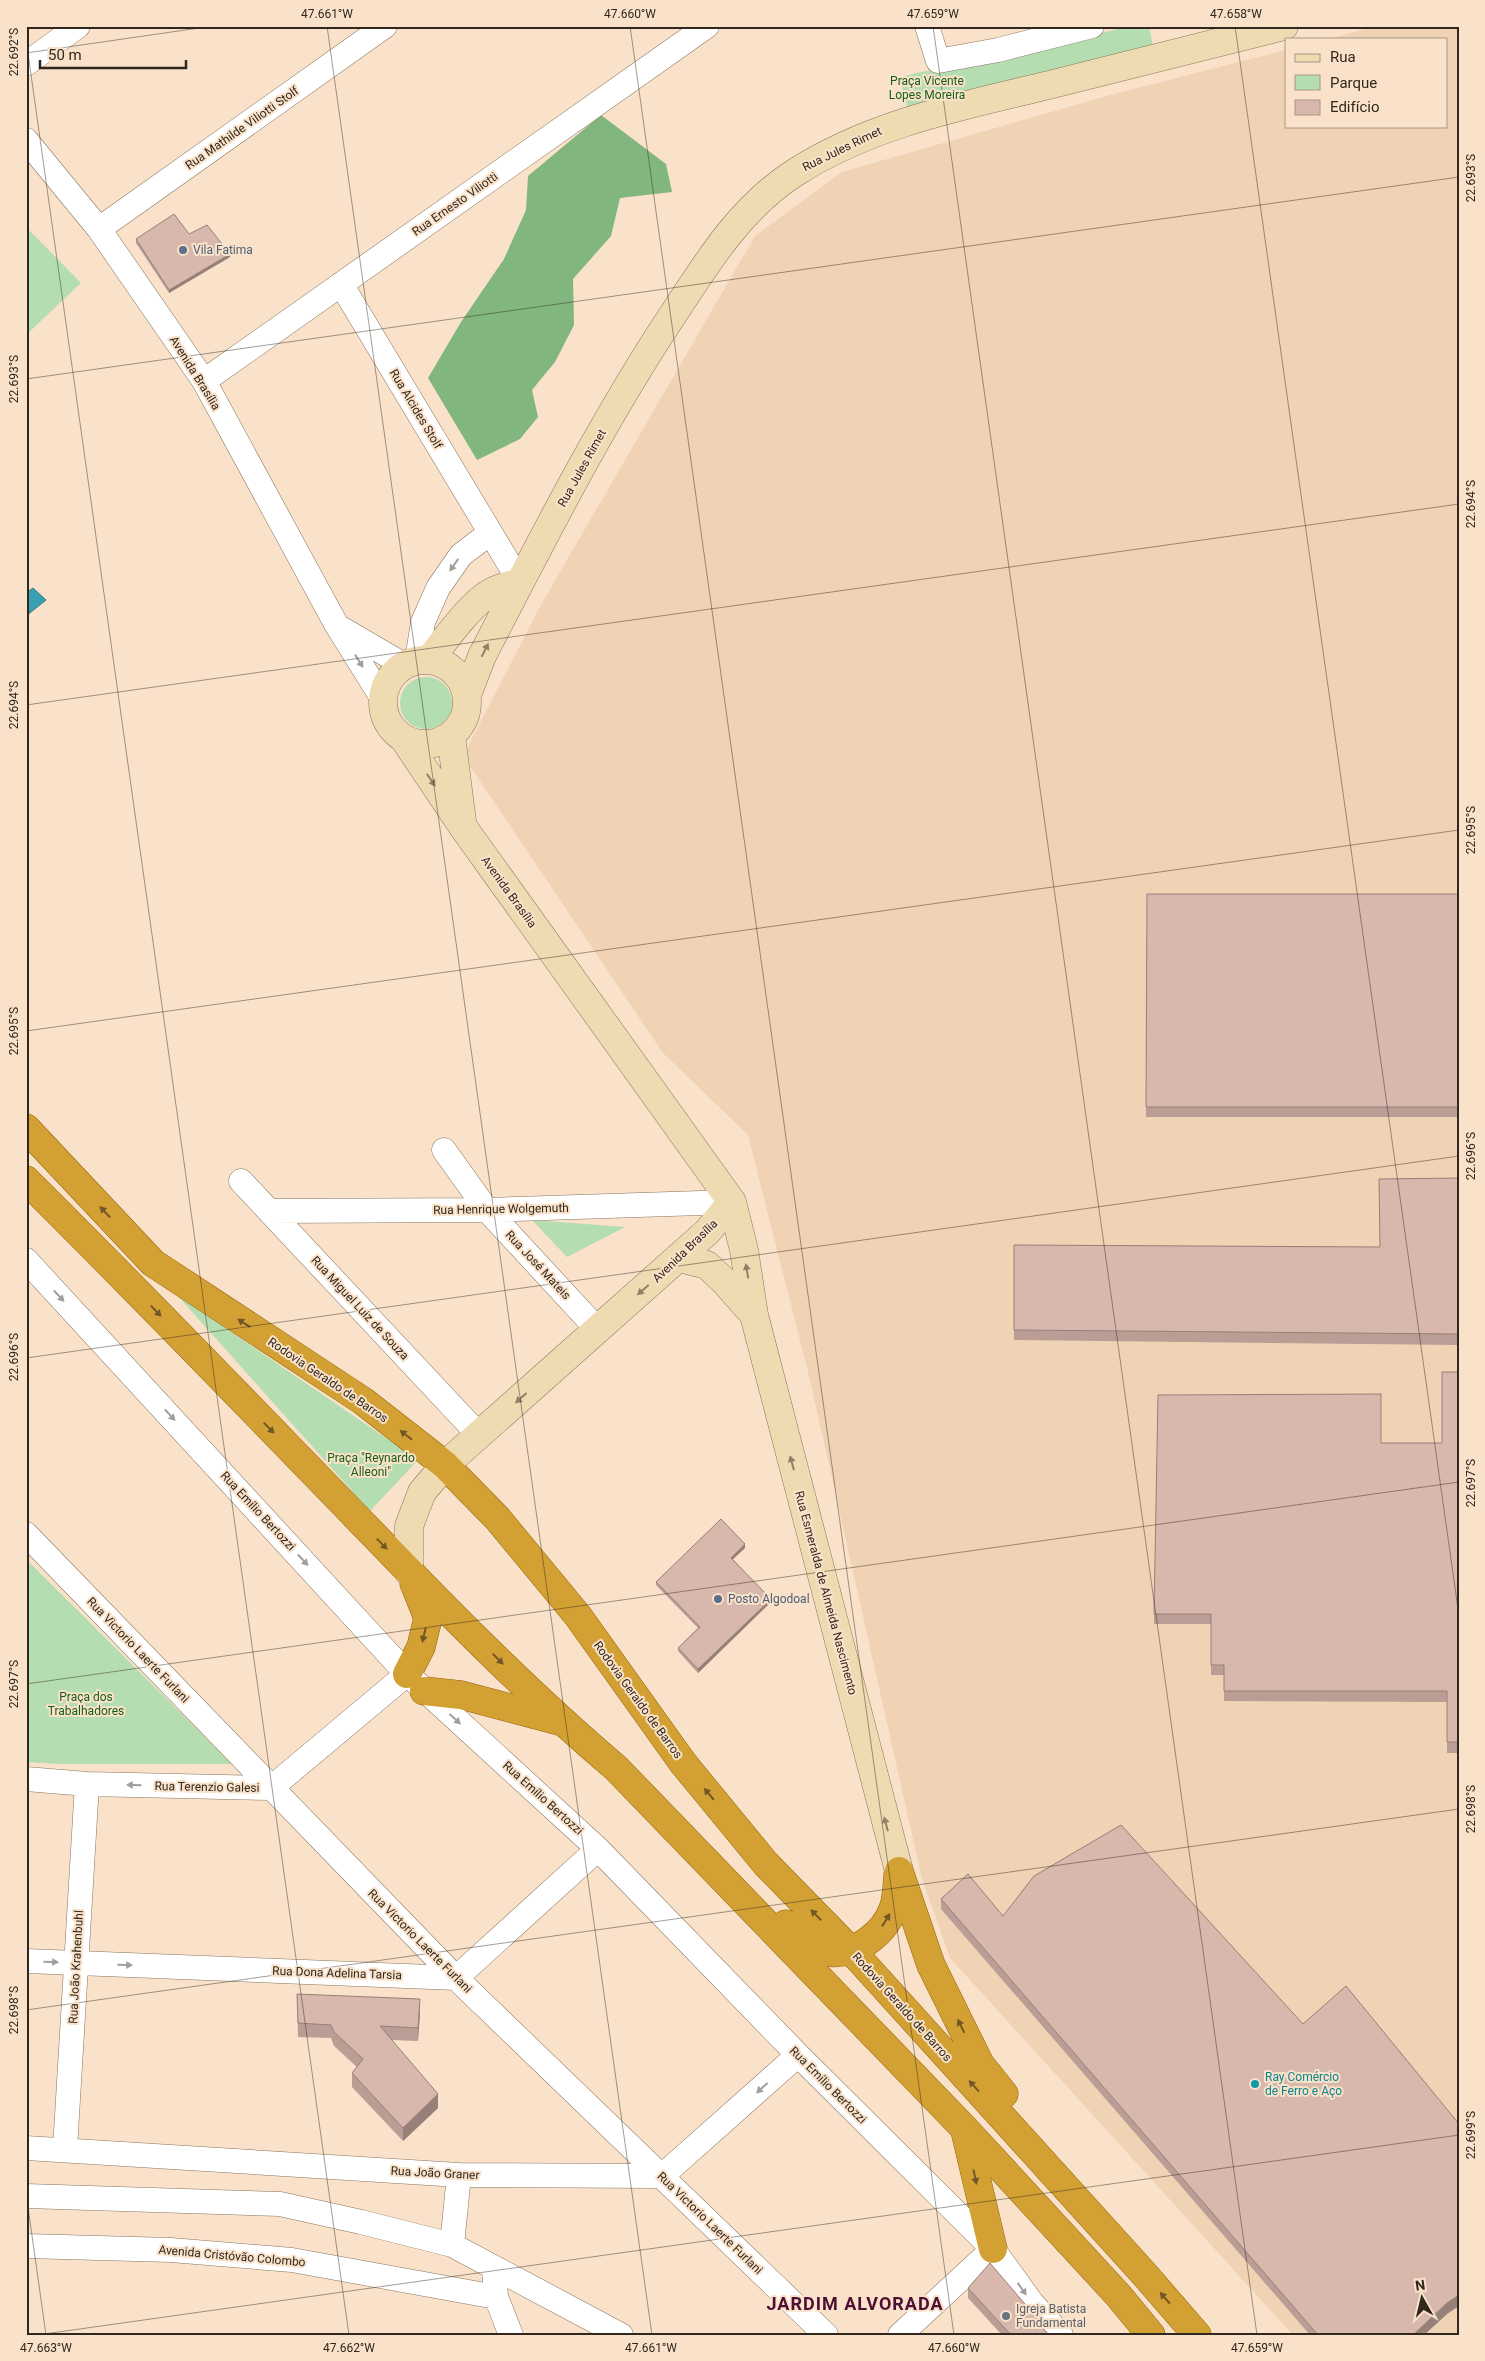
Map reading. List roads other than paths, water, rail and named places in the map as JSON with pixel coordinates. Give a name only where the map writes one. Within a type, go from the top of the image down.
[{"type":"highway","name":"Rodovia Geraldo de Barros","points":[[26,1128],[153,1263],[363,1401],[445,1466],[497,1518],[578,1616],[683,1762],[766,1864],[849,1950],[1146,2276],[1197,2335]]},
{"type":"highway","points":[[26,1180],[122,1276],[409,1572],[562,1722],[616,1768],[806,1942],[825,1952],[844,1952],[865,1943],[881,1929],[892,1910],[898,1871]]},
{"type":"highway","points":[[409,1572],[428,1618],[421,1647],[416,1682],[562,1722]]},
{"type":"highway","points":[[616,1768],[965,2129],[1118,2295],[1151,2335]]},
{"type":"highway","points":[[898,1871],[931,1965],[980,2064],[1146,2276]]},
{"type":"highway","points":[[965,2129],[993,2249]]},
{"type":"main road","name":"Rua Jules Rimet","points":[[467,695],[482,656],[520,582],[637,367],[707,262],[746,212],[794,173],[830,152],[892,126],[946,110],[1284,26]]},
{"type":"main road","points":[[417,662],[441,663],[452,669],[460,678],[467,695],[466,713],[463,722],[451,736],[433,744],[418,744],[404,739],[394,732],[387,722],[382,710],[382,698],[389,679],[417,662],[454,629],[483,597],[496,590],[520,582]]},
{"type":"main road","name":"Avenida Brasília","points":[[451,736],[463,827]]},
{"type":"main road","name":"Avenida Brasília","points":[[404,739],[463,827],[732,1202],[707,1232],[445,1466],[422,1492],[409,1526],[409,1572]]},
{"type":"main road","name":"Rua Esmeralda de Almeida Nascimento","points":[[732,1202],[744,1250],[754,1315],[898,1871]]},
{"type":"main road","name":"Rua Esmeralda de Almeida Nascimento","points":[[679,1258],[707,1265],[754,1315]]},
{"type":"street","points":[[26,64],[78,26]]},
{"type":"street","name":"Rua Mathilde Viliotti Stolf","points":[[99,229],[385,26]]},
{"type":"street","name":"Rua Ernesto Viliotti","points":[[204,381],[706,26]]},
{"type":"street","points":[[927,26],[938,61],[998,50],[1092,26]]},
{"type":"street","name":"Avenida Brasília","points":[[26,140],[99,229],[204,381],[336,624],[382,698]]},
{"type":"street","name":"Rua Alcides Stolf","points":[[341,284],[520,582]]},
{"type":"street","points":[[336,624],[417,662],[423,622],[438,588],[461,556],[490,533]]},
{"type":"street","name":"Rua José Mateis","points":[[444,1150],[487,1210],[598,1330]]},
{"type":"street","name":"Rua Miguel Luiz de Souza","points":[[241,1181],[479,1435]]},
{"type":"street","name":"Rua Henrique Wolgemuth","points":[[269,1210],[487,1210],[732,1202]]},
{"type":"street","name":"Rua Emílio Bertozzi","points":[[26,1260],[416,1682],[598,1849],[798,2055],[993,2249],[1032,2303],[1061,2335]]},
{"type":"street","name":"Rua Victorio Laerte Furlani","points":[[26,1534],[456,1978],[826,2335]]},
{"type":"street","name":"Rua Terenzio Galesi","points":[[26,1779],[86,1784],[270,1788],[416,1682]]},
{"type":"street","name":"Rua João Krahenbuhl","points":[[65,2150],[86,1784]]},
{"type":"street","points":[[456,1978],[598,1849]]},
{"type":"street","name":"Rua Dona Adelina Tarsia","points":[[26,1961],[456,1978]]},
{"type":"street","points":[[662,2176],[798,2055]]},
{"type":"street","name":"Rua João Graner","points":[[26,2148],[459,2175],[662,2176]]},
{"type":"street","points":[[452,2246],[459,2175]]},
{"type":"street","points":[[26,2196],[280,2204],[362,2222],[452,2246],[621,2335]]},
{"type":"street","name":"Avenida Cristóvão Colombo","points":[[26,2246],[171,2250],[292,2260],[496,2297]]},
{"type":"street","points":[[900,2335],[993,2249]]},
{"type":"street","points":[[494,2268],[496,2297],[511,2335]]},
{"type":"water","points":[[33,588],[46,600],[26,616],[26,593]]},
{"type":"place","name":"Vila Fatima","points":[[183,250]]},
{"type":"place","name":"Posto Algodoal","points":[[718,1599]]},
{"type":"place","name":"Ray Comércio de Ferro e Aço","points":[[1255,2084]]},
{"type":"place","name":"Igreja Batista Fundamental","points":[[1006,2316]]},
{"type":"district","name":"JARDIM ALVORADA","points":[[855,2304]]},
{"type":"park label","name":"Praça Vicente Lopes Moreira","points":[[927,88]]},
{"type":"park label","name":"Praça \"Reynardo Alleoni\"","points":[[371,1465]]},
{"type":"park label","name":"Praça dos Trabalhadores","points":[[86,1704]]}]
